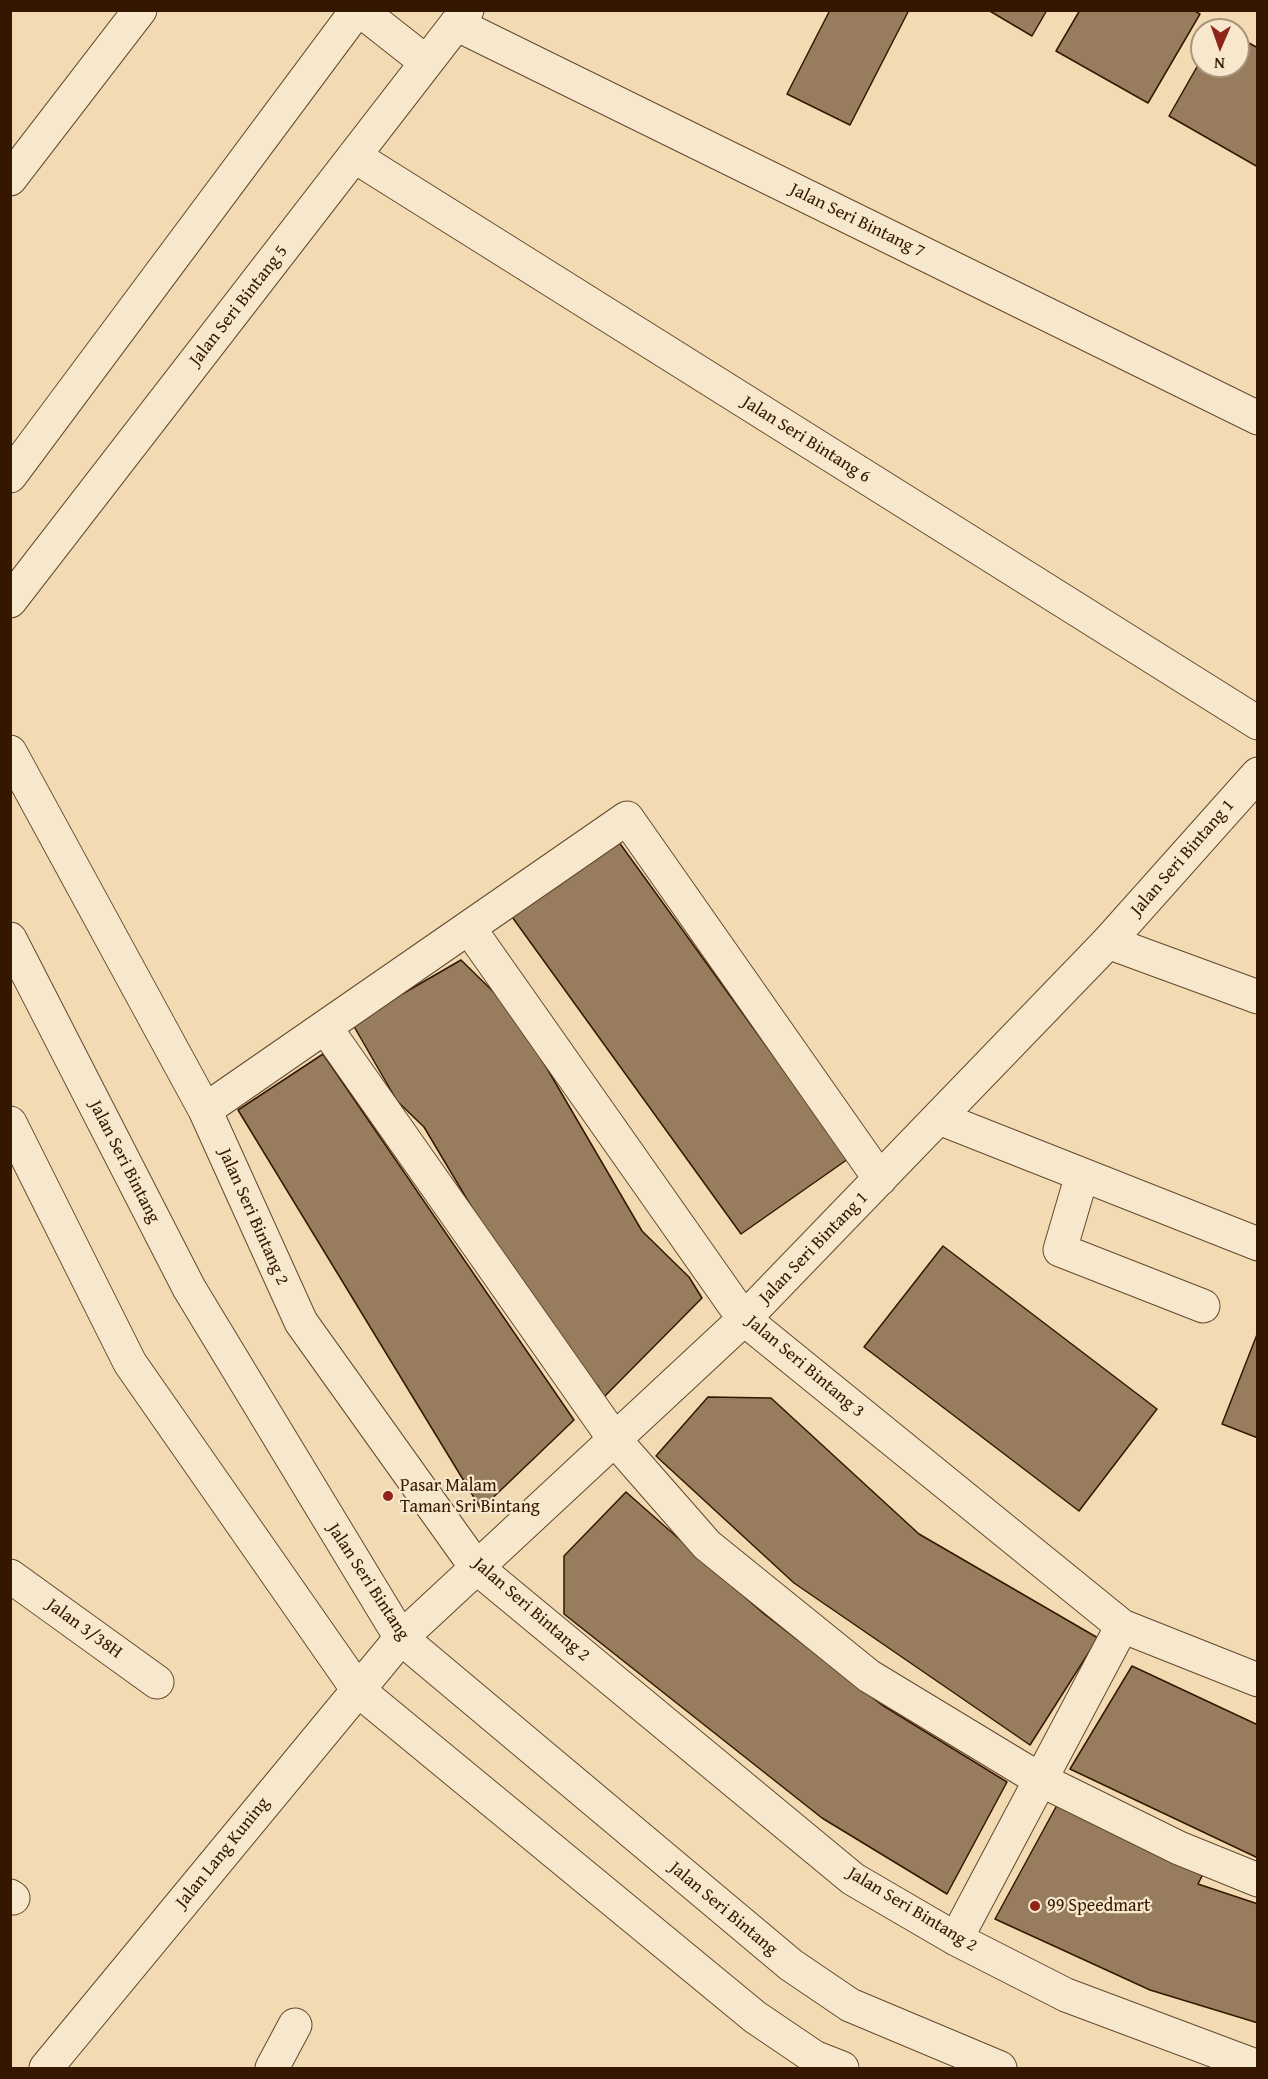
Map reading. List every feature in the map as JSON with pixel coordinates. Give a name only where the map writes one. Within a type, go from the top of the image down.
[{"type":"street","points":[[10,179],[140,10]]},
{"type":"street","points":[[10,476],[358,10],[426,62]]},
{"type":"street","name":"Jalan Seri Bintang 5","points":[[10,601],[461,17]]},
{"type":"street","name":"Jalan Seri Bintang 7","points":[[461,17],[1257,418]]},
{"type":"street","name":"Jalan Seri Bintang 6","points":[[354,156],[1257,723]]},
{"type":"street","name":"Jalan Seri Bintang 2","points":[[10,752],[206,1110],[301,1322],[476,1567],[853,1878],[956,1939],[1066,1995],[1257,2067]]},
{"type":"street","name":"Jalan Seri Bintang 1","points":[[401,1638],[744,1319],[1108,942],[1257,774]]},
{"type":"street","points":[[206,1110],[627,818],[880,1179]]},
{"type":"street","name":"Jalan Seri Bintang 3","points":[[469,928],[744,1319],[1122,1626],[1257,1680]]},
{"type":"street","name":"Jalan Seri Bintang","points":[[10,939],[189,1288],[401,1638],[791,1965],[850,2005],[1000,2068]]},
{"type":"street","points":[[1108,942],[1257,997]]},
{"type":"street","points":[[325,1027],[615,1440],[707,1545],[869,1676],[1039,1779],[1179,1848],[1257,1880]]},
{"type":"street","points":[[939,1118],[1257,1244]]},
{"type":"street","points":[[10,1123],[130,1363],[358,1690],[755,2017],[814,2057],[842,2068]]},
{"type":"street","points":[[1082,1175],[1060,1250],[1203,1306]]},
{"type":"street","name":"Jalan 3/38H","points":[[10,1576],[157,1682]]},
{"type":"street","points":[[956,1939],[1122,1626]]},
{"type":"street","name":"Jalan Lang Kuning","points":[[46,2068],[401,1638]]},
{"type":"street","points":[[272,2068],[295,2025]]},
{"type":"building","points":[[830,10],[909,10],[850,125],[787,94]]},
{"type":"building","points":[[988,10],[1047,10],[1032,36]]},
{"type":"building","points":[[1080,10],[1193,10],[1200,14],[1198,18],[1190,18],[1190,31],[1148,103],[1056,51]]},
{"type":"building","points":[[1250,44],[1258,48],[1258,167],[1169,116],[1191,78],[1250,78]]},
{"type":"building","points":[[616,838],[848,1159],[741,1234],[510,914]]},
{"type":"building","points":[[461,960],[514,1012],[642,1231],[689,1277],[702,1298],[604,1397],[598,1386],[552,1342],[424,1127],[397,1101],[352,1023]]},
{"type":"building","points":[[323,1054],[574,1420],[481,1509],[238,1110]]},
{"type":"building","points":[[943,1246],[1157,1409],[1079,1511],[864,1347]]},
{"type":"building","points":[[1258,1332],[1258,1438],[1222,1424]]},
{"type":"building","points":[[708,1397],[771,1398],[919,1534],[1098,1638],[1030,1745],[794,1583],[656,1456]]},
{"type":"building","points":[[626,1492],[763,1613],[882,1705],[1007,1782],[947,1894],[822,1818],[564,1614],[564,1556]]},
{"type":"building","points":[[1132,1666],[1258,1725],[1258,1858],[1070,1769]]},
{"type":"building","points":[[1057,1805],[1203,1874],[1198,1884],[1258,1904],[1258,2023],[1150,1990],[995,1919]]},
{"type":"place","name":"Pasar Malam Taman Sri Bintang","points":[[388,1496]]},
{"type":"place","name":"99 Speedmart","points":[[1035,1906]]}]
